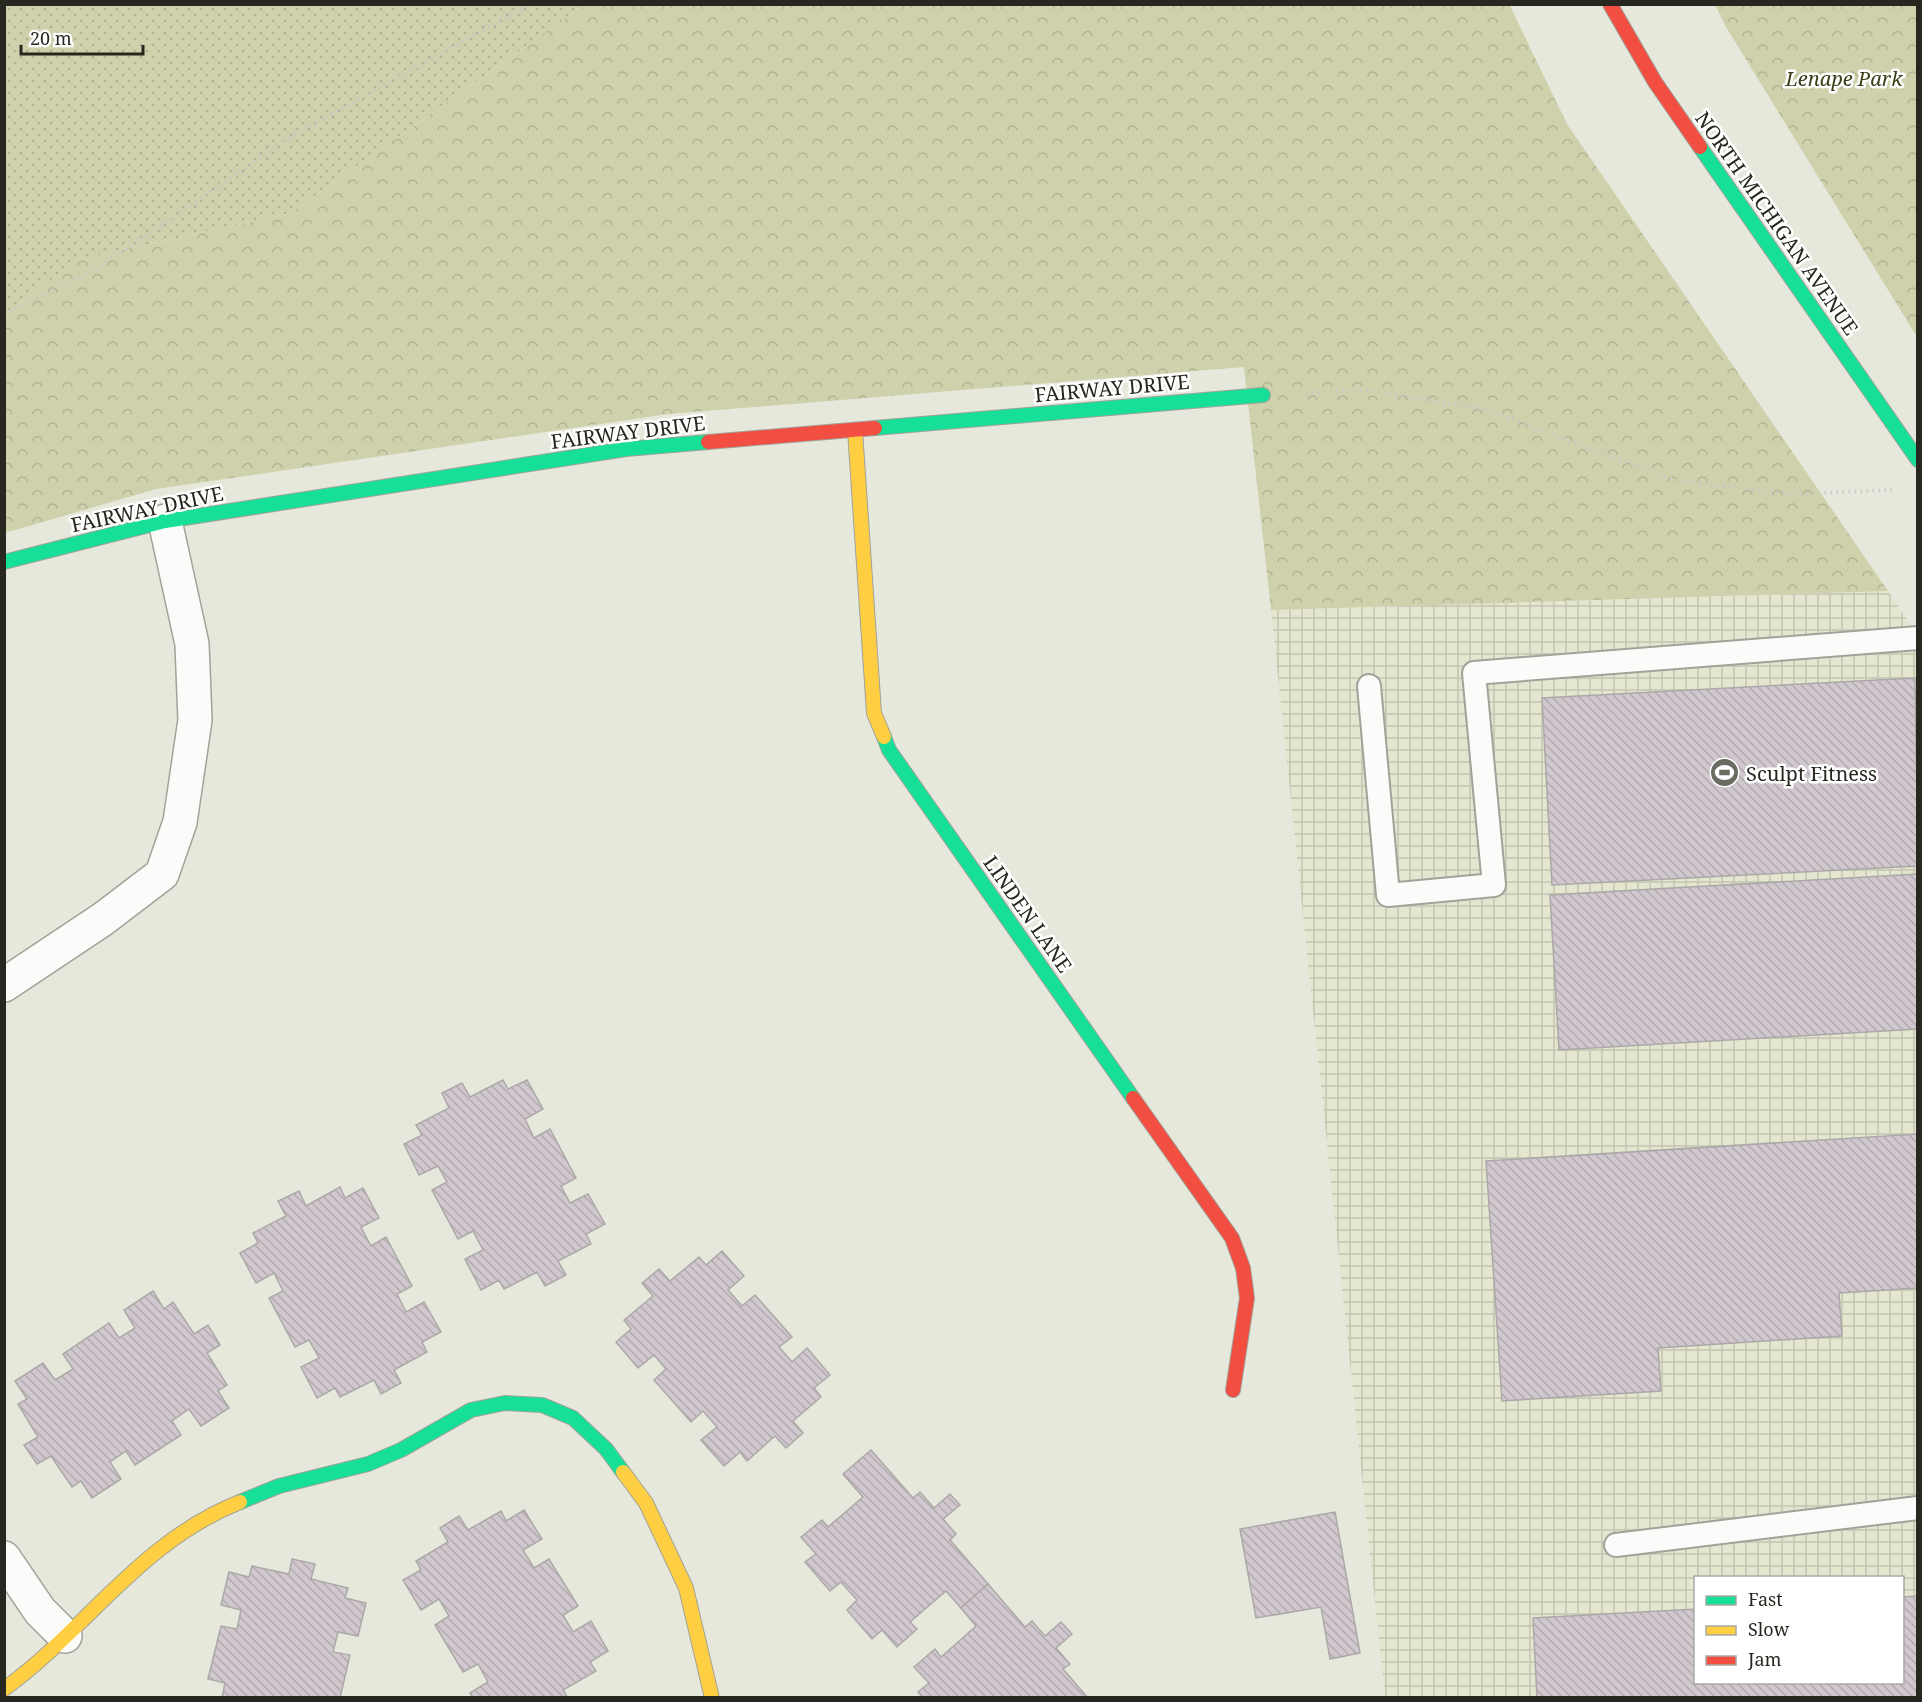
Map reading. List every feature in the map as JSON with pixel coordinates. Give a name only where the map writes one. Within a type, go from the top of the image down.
[{"type":"street","name":"NORTH MICHIGAN AVENUE","points":[[1610,4],[1655,82],[1917,460]]},
{"type":"street","name":"FAIRWAY DRIVE","points":[[4,562],[165,522],[626,449],[1263,395]]},
{"type":"street","name":"LINDEN LANE","points":[[855,430],[874,713],[889,750],[1232,1238],[1243,1268],[1247,1298],[1233,1390]]},
{"type":"street","points":[[4,985],[103,919],[162,874],[180,822],[195,720],[192,644],[165,522]]},
{"type":"street","points":[[4,1689],[178,1533],[234,1504],[279,1486],[368,1464],[401,1450],[471,1410],[505,1402],[542,1405],[573,1418],[606,1449],[646,1503],[686,1588],[712,1698]]},
{"type":"street","points":[[4,1558],[40,1611],[65,1636]]},
{"type":"lane","points":[[1369,686],[1388,896],[1494,885],[1474,673],[1917,638]]},
{"type":"lane","points":[[1616,1545],[1917,1508]]},
{"type":"path","points":[[4,314],[98,268],[297,133],[531,4]]},
{"type":"path","points":[[1263,395],[1368,390],[1484,409],[1677,481],[1791,494],[1899,490]]},
{"type":"shaded area","points":[[1888,591],[1917,635],[1917,1697],[1385,1697],[1271,610]]},
{"type":"green space","points":[[1509,4],[1567,124],[1888,591],[1271,610],[1244,367],[669,414],[156,489],[5,533],[5,315],[77,260],[291,213],[584,5]]},
{"type":"green space","points":[[5,5],[584,5],[291,213],[77,260],[5,315]]},
{"type":"green space","name":"Lenape Park","points":[[1715,5],[1917,5],[1917,337],[1726,27]]},
{"type":"building","points":[[1915,678],[1918,866],[1552,885],[1542,698]]},
{"type":"building","points":[[1918,874],[1918,1029],[1559,1050],[1550,895]]},
{"type":"building","points":[[503,1080],[508,1089],[527,1080],[543,1109],[525,1119],[534,1138],[550,1129],[576,1178],[561,1186],[570,1203],[588,1194],[605,1224],[586,1234],[591,1244],[558,1261],[566,1275],[545,1286],[537,1272],[504,1289],[499,1280],[481,1290],[465,1259],[483,1250],[473,1231],[458,1239],[432,1190],[447,1182],[438,1166],[419,1175],[404,1144],[422,1135],[416,1125],[449,1108],[442,1093],[462,1083],[470,1097]]},
{"type":"building","points":[[1918,1134],[1918,1288],[1839,1293],[1842,1336],[1658,1348],[1661,1391],[1502,1401],[1486,1161]]},
{"type":"building","points":[[340,1187],[345,1198],[363,1188],[379,1218],[361,1227],[371,1246],[386,1237],[412,1286],[397,1294],[406,1312],[424,1302],[441,1332],[422,1342],[427,1352],[394,1370],[401,1383],[381,1394],[374,1380],[340,1397],[335,1388],[317,1398],[301,1367],[319,1358],[309,1340],[295,1347],[269,1298],[283,1291],[274,1273],[256,1283],[240,1253],[258,1243],[253,1233],[286,1216],[278,1201],[299,1191],[306,1206]]},
{"type":"building","points":[[722,1251],[744,1276],[728,1290],[742,1306],[755,1295],[792,1337],[779,1347],[792,1362],[807,1348],[830,1375],[814,1388],[821,1397],[793,1421],[803,1433],[786,1448],[775,1436],[747,1461],[740,1452],[724,1466],[701,1440],[717,1427],[703,1411],[691,1422],[654,1380],[666,1369],[654,1355],[638,1368],[616,1342],[631,1329],[624,1320],[653,1296],[642,1283],[659,1269],[670,1281],[699,1257],[706,1265]]},
{"type":"building","points":[[153,1291],[164,1309],[173,1302],[194,1334],[208,1325],[220,1345],[207,1353],[227,1385],[218,1391],[229,1408],[201,1426],[189,1409],[172,1421],[181,1435],[135,1465],[126,1451],[110,1462],[121,1479],[92,1498],[81,1481],[72,1487],[51,1456],[37,1464],[24,1445],[38,1437],[18,1404],[27,1399],[15,1381],[43,1363],[55,1380],[73,1369],[63,1354],[109,1323],[119,1338],[135,1328],[124,1310]]},
{"type":"building","points":[[871,1450],[913,1498],[920,1492],[934,1508],[950,1494],[960,1505],[943,1519],[956,1534],[950,1540],[988,1584],[961,1608],[946,1591],[910,1622],[917,1629],[897,1647],[882,1630],[872,1639],[847,1610],[857,1600],[841,1582],[830,1591],[805,1562],[816,1554],[801,1537],[822,1520],[828,1527],[863,1497],[843,1474]]},
{"type":"building","points":[[524,1510],[542,1539],[523,1550],[534,1568],[549,1559],[578,1606],[563,1615],[573,1632],[591,1621],[608,1651],[590,1662],[596,1671],[563,1690],[568,1698],[473,1698],[470,1693],[488,1682],[478,1664],[463,1672],[435,1625],[449,1616],[439,1599],[421,1610],[403,1580],[421,1570],[416,1561],[448,1542],[440,1528],[459,1516],[468,1530],[501,1511],[506,1521]]},
{"type":"building","points":[[1335,1512],[1360,1653],[1330,1659],[1321,1607],[1256,1618],[1240,1529]]},
{"type":"building","points":[[292,1559],[315,1564],[311,1579],[348,1588],[345,1598],[366,1603],[358,1636],[338,1632],[333,1652],[350,1655],[340,1698],[222,1698],[225,1683],[208,1679],[221,1626],[237,1629],[241,1610],[221,1605],[229,1572],[249,1577],[252,1566],[289,1574]]},
{"type":"building","points":[[988,1584],[1025,1627],[1032,1621],[1045,1636],[1061,1622],[1072,1634],[1056,1648],[1070,1664],[1063,1669],[1088,1698],[923,1698],[918,1692],[929,1683],[914,1667],[935,1649],[941,1657],[976,1626],[961,1608]]},
{"type":"building","points":[[1918,1596],[1918,1698],[1537,1698],[1533,1618],[1694,1609],[1694,1684],[1904,1684],[1904,1597]]},
{"type":"traffic: fast","points":[[1700,147],[1918,460]]},
{"type":"traffic: fast","points":[[875,428],[1263,395]]},
{"type":"traffic: fast","points":[[4,562],[165,521],[626,449],[708,442]]},
{"type":"traffic: fast","points":[[884,737],[889,750],[1133,1098]]},
{"type":"traffic: fast","points":[[240,1502],[279,1486],[368,1464],[401,1450],[471,1410],[505,1403],[542,1405],[573,1418],[606,1449],[623,1472]]},
{"type":"traffic: slow","points":[[855,430],[874,713],[884,737]]},
{"type":"traffic: slow","points":[[623,1472],[646,1503],[686,1588],[712,1698]]},
{"type":"traffic: slow","points":[[4,1689],[62,1640],[144,1562],[173,1539],[205,1519],[240,1502]]},
{"type":"traffic: jam","points":[[1610,4],[1655,82],[1700,147]]},
{"type":"traffic: jam","points":[[708,442],[875,428]]},
{"type":"traffic: jam","points":[[1133,1098],[1232,1238],[1243,1268],[1247,1298],[1233,1390]]},
{"type":"place","name":"Sculpt Fitness","points":[[1725,773]]}]
